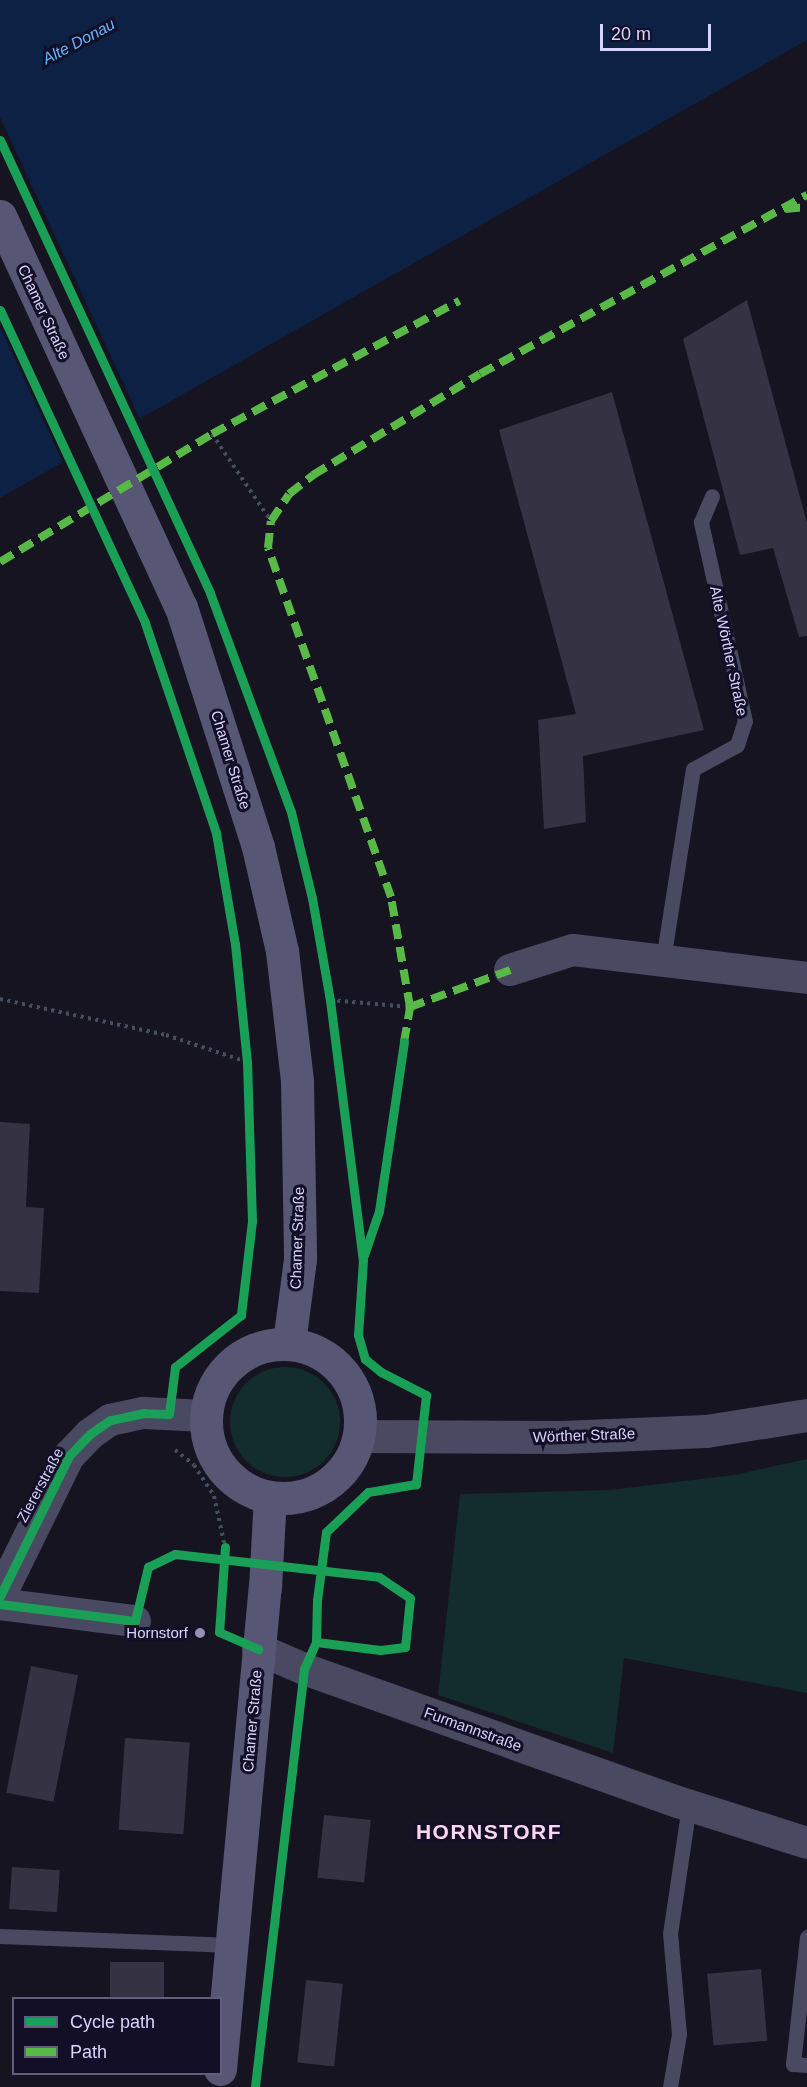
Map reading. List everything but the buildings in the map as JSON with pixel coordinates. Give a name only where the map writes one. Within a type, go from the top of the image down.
[{"type":"main road","name":"Chamer Straße","points":[[0,216],[181,607],[258,848],[282,951],[297,1081],[300,1259],[289,1344]]},
{"type":"main road","points":[[289,1344],[322,1354],[337,1364],[353,1385],[360,1410],[359,1436],[351,1459],[336,1478],[316,1491],[294,1498],[269,1512],[248,1490],[230,1478],[216,1460],[208,1439],[205,1416],[211,1392],[224,1371],[242,1355],[265,1346],[289,1344]]},
{"type":"main road","name":"Chamer Straße","points":[[222,2048],[258,1649],[266,1588],[269,1512]]},
{"type":"street","points":[[510,970],[573,950],[807,978]]},
{"type":"street","name":"Ziererstraße","points":[[0,1596],[69,1456],[90,1434],[110,1420],[144,1413],[205,1416]]},
{"type":"street","name":"Wörther Straße","points":[[359,1436],[563,1437],[694,1431],[807,1414]]},
{"type":"street","points":[[0,1605],[135,1621]]},
{"type":"street","name":"Furmannstraße","points":[[258,1649],[304,1669],[689,1806],[807,1843]]},
{"type":"lane","name":"Alte Wörther Straße","points":[[663,960],[693,769],[737,746],[745,721],[701,522],[712,496]]},
{"type":"lane","points":[[670,2087],[679,2034],[670,1935],[689,1806]]},
{"type":"lane","points":[[0,1936],[232,1945]]},
{"type":"lane","points":[[807,1937],[793,2064],[807,2066]]},
{"type":"path","points":[[212,434],[271,521]]},
{"type":"path","points":[[328,989],[332,1012]]},
{"type":"path","points":[[0,999],[166,1035],[247,1062]]},
{"type":"path","points":[[330,1000],[410,1007]]},
{"type":"path","points":[[246,1050],[248,1073]]},
{"type":"path","points":[[169,1414],[168,1444],[194,1465],[214,1496],[225,1547],[224,1558]]},
{"type":"green space","points":[[285,1367],[306,1371],[324,1383],[336,1401],[340,1422],[336,1443],[324,1461],[306,1473],[285,1477],[264,1473],[246,1461],[234,1443],[230,1422],[234,1401],[246,1383],[264,1371]]},
{"type":"green space","points":[[807,1459],[807,1693],[624,1658],[613,1753],[438,1695],[460,1494],[610,1490],[734,1475]]},
{"type":"water","name":"Alte Donau","points":[[0,0],[807,0],[807,40],[0,498]]},
{"type":"pier","points":[[0,117],[141,421],[64,465],[0,327]]},
{"type":"marked path","points":[[404,1042],[410,1007],[391,897],[268,548],[271,521],[289,494],[313,475],[480,374],[807,195]]},
{"type":"marked path","points":[[785,209],[807,207]]},
{"type":"marked path","points":[[0,562],[212,434],[459,301]]},
{"type":"marked path","points":[[410,1007],[510,970]]},
{"type":"cycle path","points":[[0,140],[210,593],[291,812],[312,898],[330,1000],[363,1260],[358,1335],[365,1359],[381,1372],[426,1395],[416,1484],[368,1492],[326,1532],[317,1600],[316,1642],[304,1669],[255,2087]]},
{"type":"cycle path","points":[[0,310],[145,623],[216,833],[235,944],[247,1062],[252,1221],[241,1315],[175,1367],[169,1414],[144,1413],[110,1420],[90,1434],[69,1456],[0,1596]]},
{"type":"cycle path","points":[[364,1255],[379,1211],[404,1042]]},
{"type":"cycle path","points":[[225,1547],[219,1632],[258,1649]]},
{"type":"cycle path","points":[[0,1604],[135,1621],[148,1567],[175,1554],[379,1577],[410,1598],[405,1647],[380,1650],[316,1642]]},
{"type":"place","name":"Hornstorf","points":[[200,1633]]},
{"type":"district","name":"HORNSTORF","points":[[489,1832]]}]
